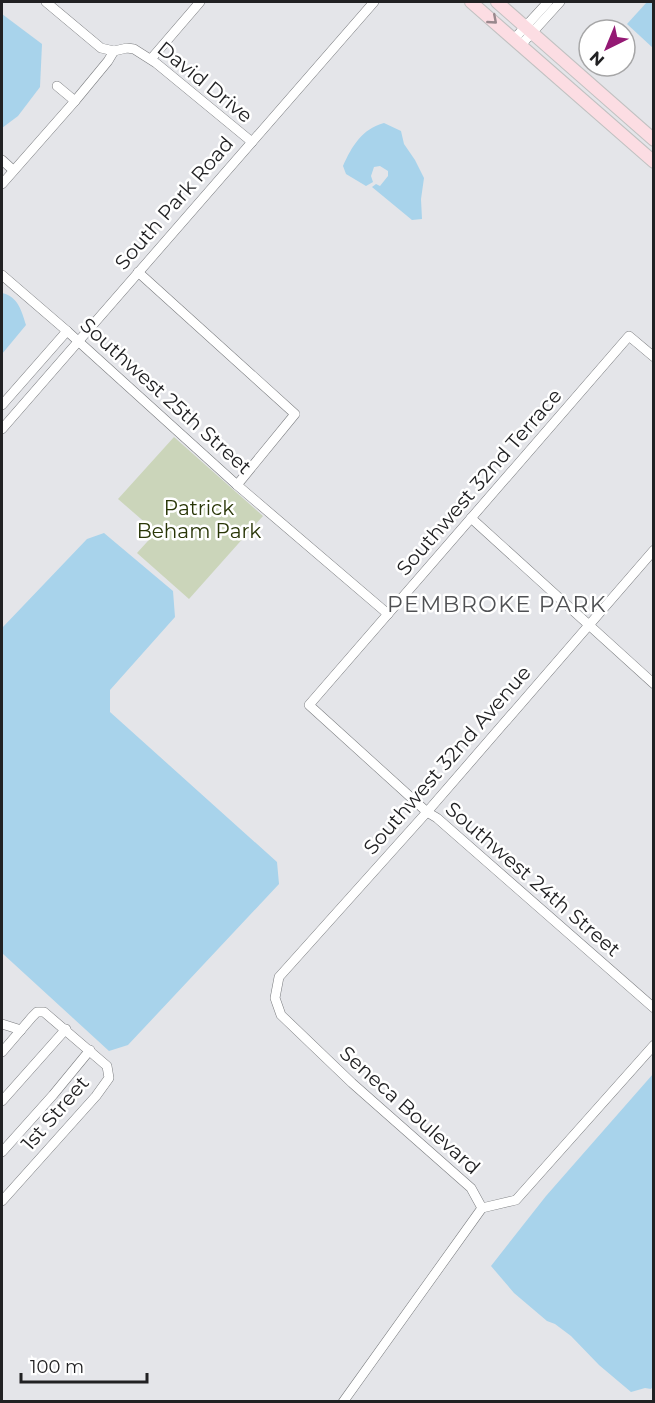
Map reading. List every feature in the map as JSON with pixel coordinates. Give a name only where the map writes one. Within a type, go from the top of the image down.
[{"type":"main road","points":[[471,2],[652,159]]},
{"type":"main road","points":[[497,2],[654,141]]},
{"type":"main road","points":[[572,90],[590,96],[639,139],[654,141]]},
{"type":"street","name":"David Drive","points":[[46,2],[101,48],[114,51],[134,49],[151,59],[252,142]]},
{"type":"street","points":[[151,59],[200,2]]},
{"type":"street","name":"South Park Road","points":[[2,429],[375,2]]},
{"type":"street","points":[[530,29],[548,2]]},
{"type":"street","points":[[518,42],[560,2]]},
{"type":"street","points":[[2,184],[75,101],[114,51]]},
{"type":"street","points":[[57,86],[75,101]]},
{"type":"street","points":[[2,160],[13,170]]},
{"type":"street","points":[[138,272],[295,414],[237,485]]},
{"type":"street","name":"Southwest 25th Street","points":[[2,275],[237,485],[388,614]]},
{"type":"street","points":[[2,405],[67,331]]},
{"type":"street","name":"Southwest 32nd Terrace","points":[[309,705],[630,336],[654,357]]},
{"type":"street","points":[[471,519],[654,684]]},
{"type":"street","name":"Southwest 32nd Avenue","points":[[275,998],[279,977],[427,812],[654,550]]},
{"type":"street","name":"Southwest 24th Street","points":[[309,705],[427,812],[654,1008]]},
{"type":"street","name":"Seneca Boulevard","points":[[275,998],[281,1015],[352,1083],[471,1188],[482,1208]]},
{"type":"street","name":"1st Street","points":[[2,1201],[109,1078],[107,1066],[45,1012],[37,1012],[21,1030]]},
{"type":"street","points":[[2,1024],[21,1030],[2,1052]]},
{"type":"street","points":[[2,1101],[66,1029]]},
{"type":"street","points":[[343,1401],[482,1208],[516,1200],[654,1045]]},
{"type":"street","points":[[2,1152],[90,1050]]},
{"type":"green space","name":"Patrick Beham Park","points":[[174,437],[263,516],[189,599],[137,553],[156,532],[118,499]]},
{"type":"water","points":[[647,2],[653,2],[653,48],[637,33],[637,18],[632,18]]},
{"type":"water","points":[[2,14],[42,44],[40,87],[18,116],[2,128]]},
{"type":"water","points":[[384,123],[401,131],[404,144],[424,178],[421,199],[422,219],[412,220],[372,187],[376,184],[380,186],[388,176],[388,171],[380,166],[374,167],[371,176],[373,182],[366,186],[346,174],[343,166],[354,145],[370,129]]},
{"type":"water","points":[[2,293],[16,301],[26,325],[2,354]]},
{"type":"water","points":[[104,533],[173,591],[175,617],[110,690],[110,712],[277,862],[279,884],[128,1045],[109,1051],[2,953],[2,628],[87,539]]},
{"type":"water","points":[[653,1074],[653,1386],[651,1389],[645,1388],[631,1392],[599,1365],[571,1336],[547,1321],[514,1293],[491,1266],[546,1196]]},
{"type":"district","name":"PEMBROKE PARK","points":[[497,604]]}]
